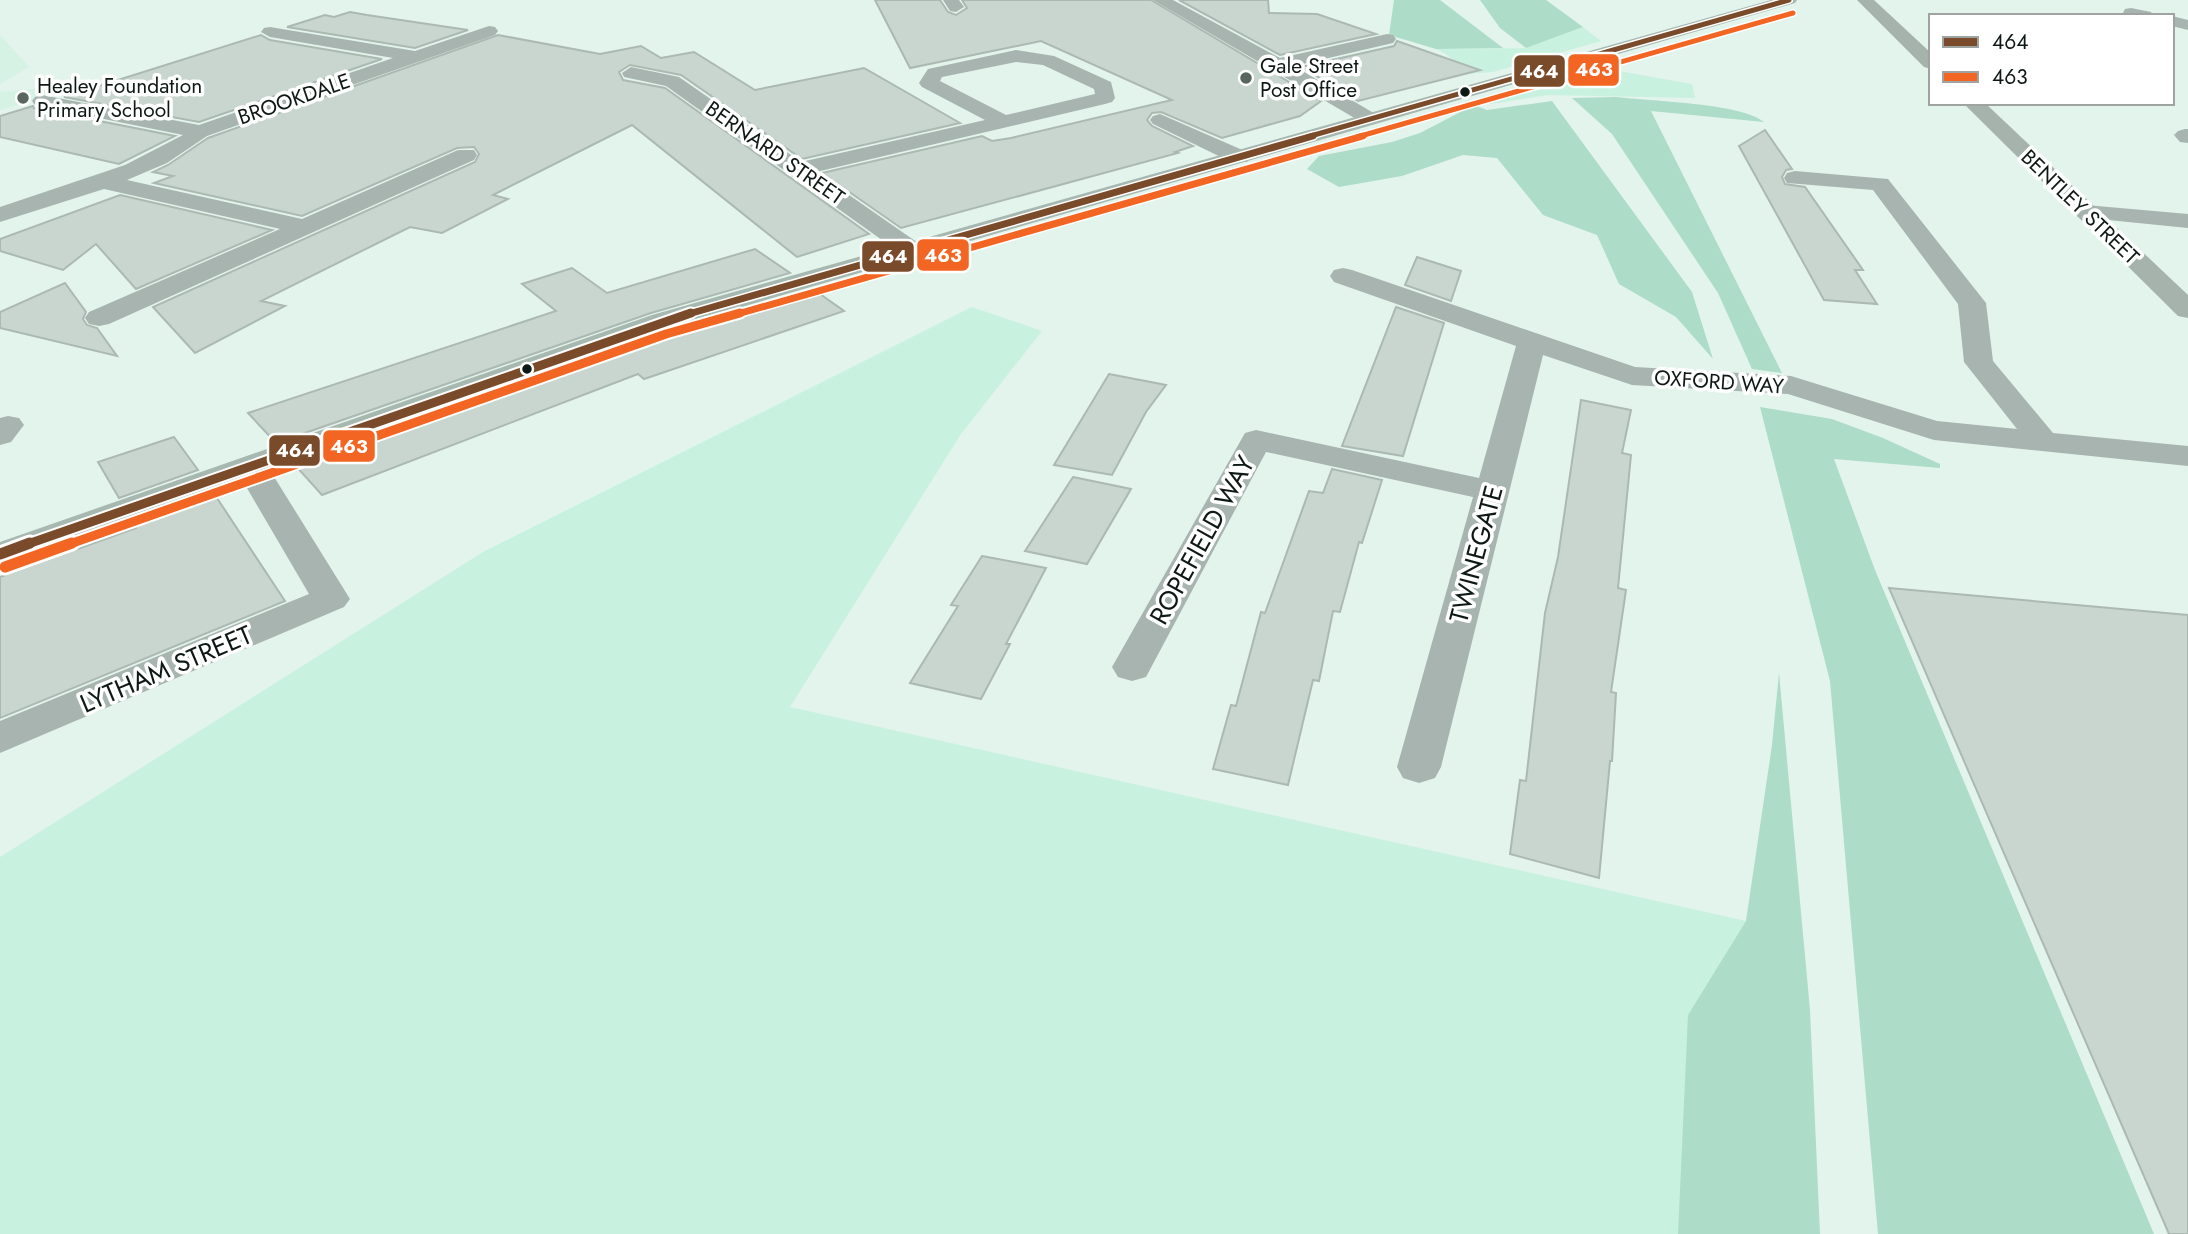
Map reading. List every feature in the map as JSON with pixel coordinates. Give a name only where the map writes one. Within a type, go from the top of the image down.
[{"type":"main road","points":[[0,554],[662,321],[1789,0]]},
{"type":"street","points":[[1161,0],[1278,64],[1370,119]]},
{"type":"street","points":[[1865,0],[1929,61]]},
{"type":"street","name":"BROOKDALE","points":[[0,215],[100,181],[182,148],[201,132],[489,31]]},
{"type":"street","name":"BROOKDALE","points":[[270,32],[415,56]]},
{"type":"street","points":[[1278,64],[1387,38]]},
{"type":"street","points":[[798,169],[1105,98],[1104,86],[1047,60],[1016,56],[935,74],[929,83],[1003,121]]},
{"type":"street","name":"BERNARD STREET","points":[[631,73],[672,80],[912,250]]},
{"type":"street","points":[[42,101],[201,132]]},
{"type":"street","name":"BENTLEY STREET","points":[[1975,105],[2188,310]]},
{"type":"street","points":[[1160,120],[1239,157]]},
{"type":"street","points":[[99,318],[424,174],[462,167]]},
{"type":"street","points":[[1796,178],[1880,184],[1972,303],[1979,362],[2043,441]]},
{"type":"street","points":[[100,181],[305,227]]},
{"type":"street","points":[[2086,212],[2188,221]]},
{"type":"street","name":"OXFORD WAY","points":[[1343,276],[1632,376],[1791,385],[1934,430],[2188,456]]},
{"type":"street","name":"TWINEGATE","points":[[1419,767],[1532,341]]},
{"type":"street","name":"ROPEFIELD WAY","points":[[1132,667],[1256,440],[1492,491]]},
{"type":"street","name":"LYTHAM STREET","points":[[0,738],[331,599],[251,466]]},
{"type":"shaded area","points":[[1394,0],[1440,0],[1503,48],[1436,49],[1389,35]]},
{"type":"shaded area","points":[[1480,0],[1546,0],[1583,27],[1526,48],[1500,28]]},
{"type":"shaded area","points":[[1583,27],[1601,41],[1493,72],[1468,74],[1446,54],[1436,49],[1526,48]]},
{"type":"shaded area","name":"Healey Foundation Primary School","points":[[0,35],[29,67],[0,84]]},
{"type":"shaded area","points":[[1602,68],[1692,84],[1695,98],[1548,95],[1490,104],[1482,100]]},
{"type":"shaded area","name":"Healey Foundation Primary School","points":[[29,89],[63,93],[0,110],[0,92]]},
{"type":"shaded area","points":[[1616,97],[1716,107],[1753,116],[1764,122],[1651,111],[1782,373],[1752,369],[1718,293],[1612,134],[1572,98]]},
{"type":"shaded area","points":[[1552,101],[1692,292],[1713,359],[1676,317],[1619,284],[1597,235],[1543,215],[1497,158],[1463,155],[1402,176],[1339,187],[1307,169],[1319,156],[1392,142],[1420,133],[1474,105],[1487,110]]},
{"type":"shaded area","points":[[972,307],[1042,331],[961,434],[790,707],[1746,921],[1708,1234],[0,1234],[0,857],[483,552]]},
{"type":"shaded area","points":[[1760,407],[1832,419],[1940,464],[1940,468],[1834,459],[1875,570],[2154,1234],[1878,1234],[1830,681]]},
{"type":"shaded area","points":[[1779,673],[1810,1010],[1820,1234],[1678,1234],[1688,1015],[1746,921],[1772,745]]},
{"type":"building","points":[[875,0],[940,0],[948,12],[956,15],[967,8],[962,0],[1151,0],[1321,101],[1300,116],[1222,138],[1161,112],[1152,113],[1147,120],[1152,126],[1193,146],[1175,152],[1178,153],[901,228],[822,173],[982,136],[992,141],[1011,138],[1172,100],[1041,41],[910,68]]},
{"type":"building","points":[[1179,0],[1268,0],[1269,13],[1317,14],[1376,34],[1280,55]]},
{"type":"building","points":[[350,12],[468,30],[415,48],[287,27],[325,15],[334,17]]},
{"type":"building","points":[[261,35],[270,40],[382,59],[199,122],[64,97]]},
{"type":"building","points":[[498,35],[600,54],[641,46],[661,58],[694,52],[755,90],[864,68],[960,123],[802,159],[681,75],[630,65],[619,72],[623,80],[665,88],[869,234],[797,257],[632,125],[493,195],[508,199],[442,233],[410,227],[261,301],[285,306],[195,353],[153,307],[475,162],[479,154],[474,147],[457,148],[302,216],[154,183],[173,176],[153,172],[208,138]]},
{"type":"building","points":[[1397,41],[1480,70],[1358,101],[1301,67],[1394,46]]},
{"type":"building","points":[[33,106],[175,136],[119,164],[0,137],[0,116]]},
{"type":"building","points":[[1765,130],[1792,169],[1786,170],[1782,177],[1785,184],[1805,187],[1863,270],[1855,270],[1877,304],[1824,300],[1739,146]]},
{"type":"building","points":[[120,195],[272,230],[136,289],[96,244],[63,270],[0,251],[0,239]]},
{"type":"building","points":[[755,249],[790,273],[651,313],[276,443],[248,413],[556,311],[522,284],[572,268],[607,293]]},
{"type":"building","points":[[1417,257],[1461,271],[1451,301],[1405,285]]},
{"type":"building","points":[[65,283],[86,312],[83,319],[87,325],[97,328],[117,356],[0,328],[0,312]]},
{"type":"building","points":[[813,289],[844,311],[644,379],[638,374],[322,495],[294,464],[673,330]]},
{"type":"building","points":[[1396,307],[1444,323],[1403,456],[1342,446]]},
{"type":"building","points":[[1109,374],[1166,385],[1146,412],[1112,475],[1054,465]]},
{"type":"building","points":[[1581,400],[1631,410],[1622,453],[1631,455],[1618,588],[1626,590],[1611,692],[1616,693],[1612,761],[1599,878],[1510,854],[1520,780],[1526,781],[1545,613],[1558,557]]},
{"type":"building","points":[[174,437],[198,470],[119,498],[98,462]]},
{"type":"building","points":[[1332,469],[1382,480],[1362,543],[1359,542],[1340,612],[1333,611],[1319,681],[1313,680],[1288,785],[1213,769],[1231,705],[1236,706],[1261,612],[1265,613],[1309,491],[1323,493]]},
{"type":"building","points":[[1073,477],[1131,489],[1087,564],[1025,551]]},
{"type":"building","points":[[213,492],[285,601],[0,718],[0,577],[136,528],[132,521]]},
{"type":"building","points":[[982,556],[1046,568],[981,699],[910,683],[958,606],[951,605]]},
{"type":"building","points":[[1889,588],[2188,615],[2188,1234],[2169,1234]]},
{"type":"transit line","name":"464","points":[[0,554],[662,321],[1789,0]]},
{"type":"transit line","name":"463","points":[[5,567],[666,334],[1793,13]]},
{"type":"place","name":"Gale Street Post Office","points":[[1246,78]]},
{"type":"place","name":"Healey Foundation Primary School","points":[[23,98]]}]
